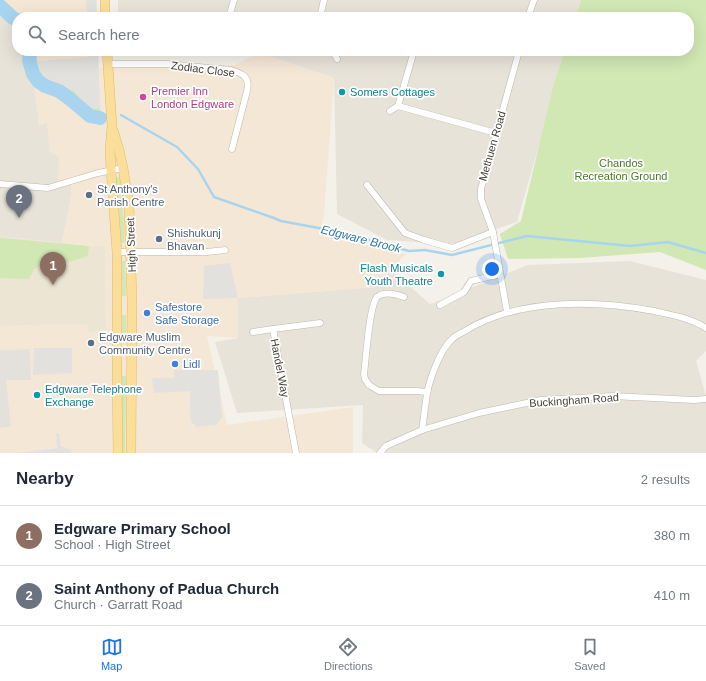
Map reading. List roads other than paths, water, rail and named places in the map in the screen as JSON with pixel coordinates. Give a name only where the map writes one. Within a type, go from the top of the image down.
[{"type":"main road","points":[[105,0],[105,12]]},
{"type":"main road","points":[[107,56],[112,126]]},
{"type":"main road","name":"High Street","points":[[112,126],[119,150],[130,206],[132,367],[131,453]]},
{"type":"main road","name":"High Street","points":[[112,126],[110,150],[117,252],[118,453]]},
{"type":"street","points":[[231,12],[234,0]]},
{"type":"street","points":[[321,12],[324,0]]},
{"type":"street","points":[[530,12],[534,0]]},
{"type":"street","points":[[390,111],[398,106],[413,56]]},
{"type":"street","name":"Methuen Road","points":[[507,312],[493,232],[481,199],[480,189],[518,56]]},
{"type":"street","name":"Zodiac Close","points":[[108,64],[167,64],[231,70],[239,73],[246,78],[248,83],[232,149]]},
{"type":"street","points":[[398,106],[496,133]]},
{"type":"street","points":[[0,184],[48,188],[98,173],[123,168]]},
{"type":"street","points":[[367,185],[405,233],[452,248],[493,232]]},
{"type":"street","points":[[117,252],[207,252],[225,250]]},
{"type":"street","points":[[440,305],[464,292],[471,282],[500,274]]},
{"type":"street","points":[[404,297],[393,293],[380,295],[376,298],[370,321],[364,374],[365,379],[369,385],[379,391],[427,392]]},
{"type":"street","points":[[422,430],[427,392],[441,353],[452,339],[476,324],[507,312],[545,305],[588,304],[631,307],[678,316],[706,328]]},
{"type":"street","name":"Handel Way","points":[[296,453],[273,329],[320,323]]},
{"type":"street","points":[[253,332],[273,329]]},
{"type":"street","name":"Buckingham Road","points":[[380,453],[386,446],[422,430],[479,413],[541,400],[612,396],[694,400],[706,399]]},
{"type":"waterway","name":"Edgware Brook","points":[[0,6],[12,17]]},
{"type":"waterway","name":"Edgware Brook","points":[[29,56],[29,60],[33,74],[38,81],[45,86],[59,91],[90,116],[100,118]]},
{"type":"waterway","name":"Edgware Brook","points":[[121,115],[177,147],[198,169],[214,197],[281,221],[340,232],[409,251],[425,250],[452,255],[527,236],[630,246],[668,242],[706,253]]},
{"type":"place","name":"Somers Cottages","points":[[342,92]]},
{"type":"place","name":"Premier Inn London Edgware","points":[[143,97]]},
{"type":"place","name":"St Anthony's Parish Centre","points":[[89,195]]},
{"type":"place","name":"Saint Anthony of Padua Church","points":[[19,218]]},
{"type":"place","name":"Shishukunj Bhavan","points":[[159,239]]},
{"type":"place","name":"Flash Musicals Youth Theatre","points":[[441,274]]},
{"type":"place","name":"Edgware Primary School","points":[[53,285]]},
{"type":"place","name":"Safestore Safe Storage","points":[[147,313]]},
{"type":"place","name":"Edgware Muslim Community Centre","points":[[91,343]]},
{"type":"place","name":"Lidl","points":[[175,364]]},
{"type":"place","name":"Edgware Telephone Exchange","points":[[37,395]]},
{"type":"park label","name":"Chandos Recreation Ground","points":[[621,169]]}]
